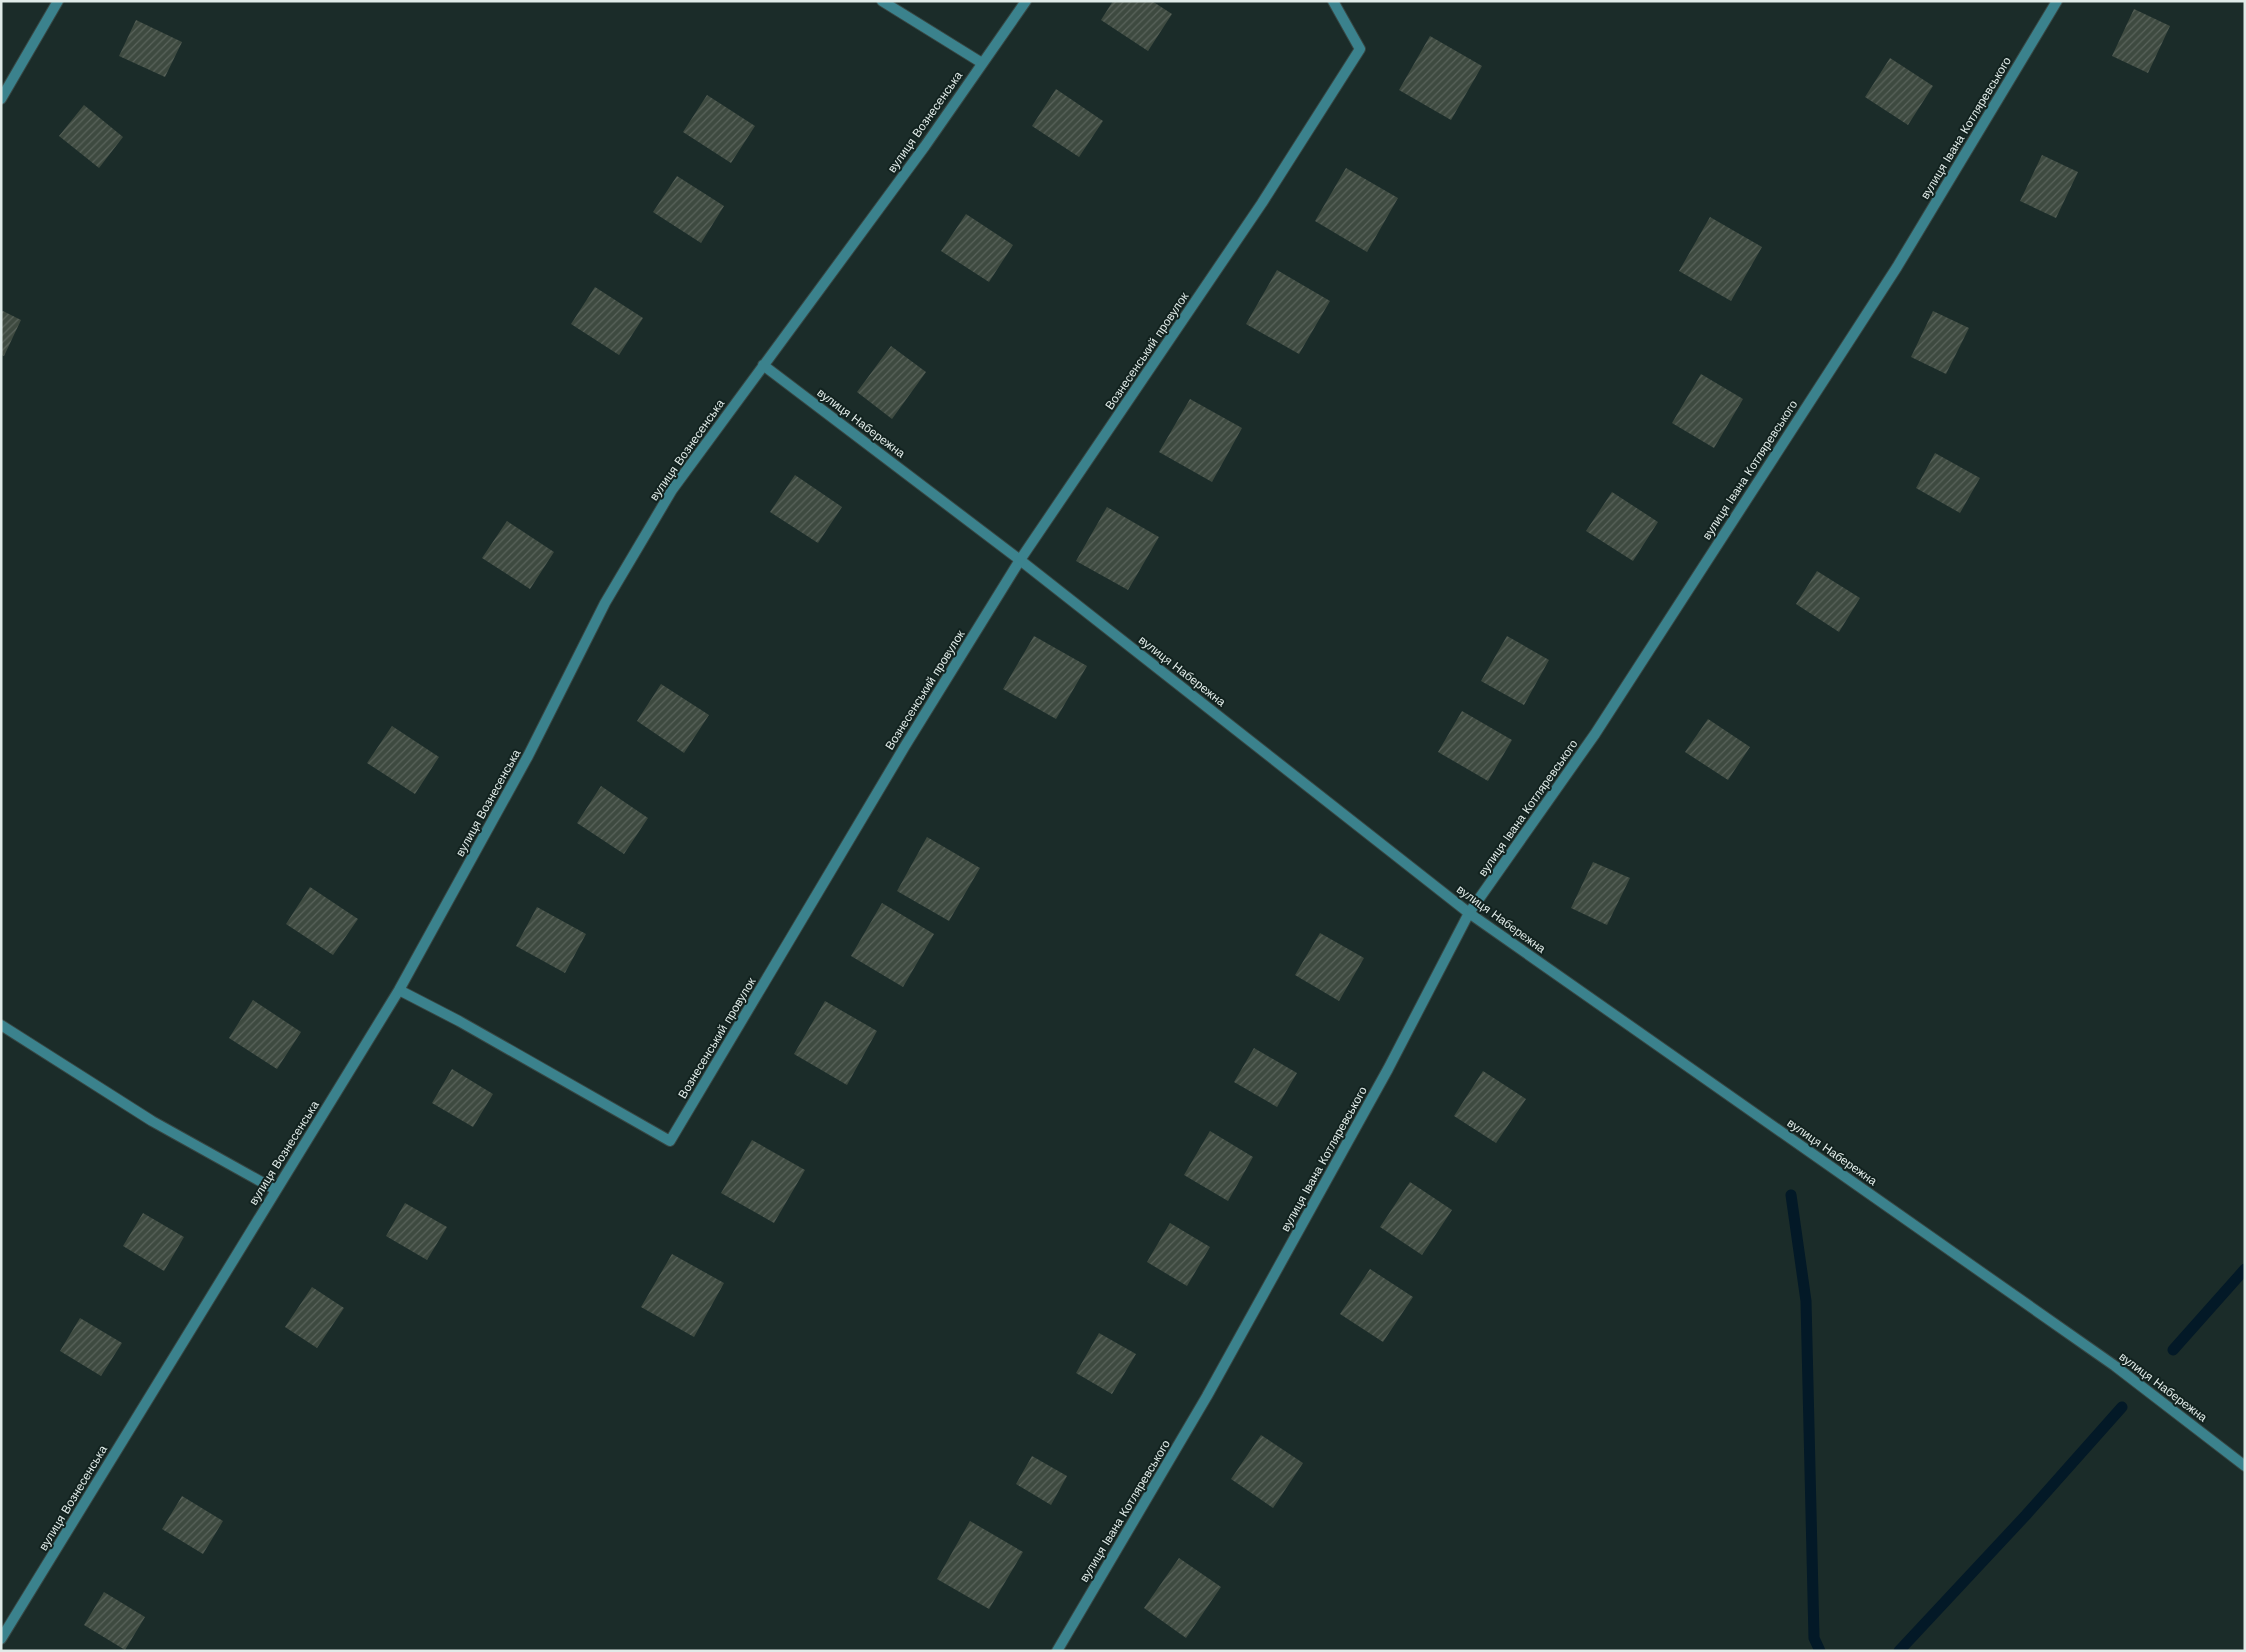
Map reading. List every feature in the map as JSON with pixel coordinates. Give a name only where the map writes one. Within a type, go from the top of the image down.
[{"type":"street","points":[[1,100],[58,1]]},
{"type":"street","points":[[882,1],[982,63]]},
{"type":"street","name":"вулиця Вознесенська","points":[[1,1639],[399,990],[528,756],[605,603],[672,490],[925,146],[1026,1]]},
{"type":"street","name":"Вознесенський провулок","points":[[399,990],[459,1021],[670,1141],[904,746],[1020,560],[1262,203],[1360,49],[1333,1]]},
{"type":"street","name":"вулиця Івана Котляревського","points":[[1057,1651],[1207,1396],[1388,1069],[1469,913],[1600,726],[1881,292],[2056,1]]},
{"type":"street","name":"вулиця Набережна","points":[[763,365],[1020,560],[1469,913],[2107,1360],[2245,1466]]},
{"type":"street","points":[[1,1025],[152,1121],[276,1190]]},
{"type":"building","points":[[1113,1],[1152,1],[1172,14],[1148,51],[1101,20]]},
{"type":"building","points":[[2134,9],[2170,26],[2148,73],[2112,56]]},
{"type":"building","points":[[136,20],[182,42],[165,77],[119,56]]},
{"type":"building","points":[[1430,36],[1482,66],[1451,120],[1399,90]]},
{"type":"building","points":[[1890,58],[1933,86],[1908,125],[1865,97]]},
{"type":"building","points":[[1056,89],[1103,121],[1079,157],[1032,126]]},
{"type":"building","points":[[707,95],[755,126],[731,163],[683,132]]},
{"type":"building","points":[[84,105],[123,137],[99,168],[59,136]]},
{"type":"building","points":[[2042,155],[2078,172],[2056,218],[2020,201]]},
{"type":"building","points":[[1346,168],[1398,198],[1367,252],[1315,221]]},
{"type":"building","points":[[677,176],[724,206],[701,243],[653,212]]},
{"type":"building","points":[[966,214],[1013,245],[989,282],[941,251]]},
{"type":"building","points":[[1710,217],[1762,247],[1731,301],[1679,271]]},
{"type":"building","points":[[1277,270],[1330,301],[1299,354],[1246,324]]},
{"type":"building","points":[[595,287],[643,318],[619,355],[571,324]]},
{"type":"building","points":[[1,310],[21,320],[4,356],[1,355]]},
{"type":"building","points":[[1933,311],[1969,328],[1946,374],[1911,357]]},
{"type":"building","points":[[891,346],[926,372],[892,419],[857,392]]},
{"type":"building","points":[[1701,374],[1743,399],[1714,448],[1672,423]]},
{"type":"building","points":[[1190,399],[1242,428],[1212,482],[1159,452]]},
{"type":"building","points":[[1935,453],[1980,478],[1960,513],[1916,488]]},
{"type":"building","points":[[795,475],[842,507],[818,543],[770,512]]},
{"type":"building","points":[[1612,492],[1658,522],[1633,561],[1586,531]]},
{"type":"building","points":[[1107,507],[1159,537],[1128,590],[1076,561]]},
{"type":"building","points":[[507,521],[554,552],[530,589],[482,558]]},
{"type":"building","points":[[1817,571],[1860,598],[1839,632],[1796,604]]},
{"type":"building","points":[[1034,636],[1087,666],[1056,719],[1003,689]]},
{"type":"building","points":[[1507,636],[1549,660],[1524,705],[1481,681]]},
{"type":"building","points":[[661,684],[709,715],[684,753],[637,721]]},
{"type":"building","points":[[1462,711],[1512,740],[1488,781],[1438,752]]},
{"type":"building","points":[[1708,719],[1750,747],[1728,780],[1685,752]]},
{"type":"building","points":[[392,726],[439,757],[415,794],[367,763]]},
{"type":"building","points":[[601,786],[648,818],[624,854],[577,823]]},
{"type":"building","points":[[927,837],[980,868],[949,921],[897,891]]},
{"type":"building","points":[[1593,862],[1630,878],[1607,925],[1571,908]]},
{"type":"building","points":[[310,887],[358,919],[333,955],[286,924]]},
{"type":"building","points":[[882,903],[934,934],[903,987],[851,956]]},
{"type":"building","points":[[537,907],[586,934],[565,973],[516,946]]},
{"type":"building","points":[[1320,933],[1364,958],[1339,1001],[1295,975]]},
{"type":"building","points":[[253,1000],[301,1032],[277,1069],[229,1038]]},
{"type":"building","points":[[825,1001],[877,1031],[847,1085],[794,1054]]},
{"type":"building","points":[[1254,1048],[1297,1073],[1277,1107],[1234,1082]]},
{"type":"building","points":[[452,1069],[493,1094],[473,1127],[432,1103]]},
{"type":"building","points":[[1483,1071],[1526,1099],[1496,1143],[1454,1116]]},
{"type":"building","points":[[1210,1131],[1253,1157],[1228,1201],[1184,1175]]},
{"type":"building","points":[[752,1140],[805,1170],[774,1223],[721,1193]]},
{"type":"building","points":[[1410,1182],[1452,1210],[1422,1255],[1380,1227]]},
{"type":"building","points":[[405,1203],[447,1227],[427,1260],[386,1236]]},
{"type":"building","points":[[143,1213],[184,1237],[164,1271],[123,1246]]},
{"type":"building","points":[[1170,1223],[1210,1247],[1187,1286],[1147,1262]]},
{"type":"building","points":[[672,1254],[724,1283],[694,1337],[641,1307]]},
{"type":"building","points":[[1370,1269],[1413,1297],[1383,1342],[1340,1314]]},
{"type":"building","points":[[312,1287],[344,1308],[317,1348],[285,1327]]},
{"type":"building","points":[[80,1318],[122,1343],[101,1376],[60,1351]]},
{"type":"building","points":[[1099,1333],[1136,1354],[1112,1394],[1076,1373]]},
{"type":"building","points":[[1261,1435],[1303,1463],[1273,1508],[1231,1479]]},
{"type":"building","points":[[1032,1456],[1067,1476],[1051,1505],[1016,1484]]},
{"type":"building","points":[[182,1496],[223,1521],[203,1554],[162,1529]]},
{"type":"building","points":[[970,1521],[1023,1552],[989,1609],[937,1579]]},
{"type":"building","points":[[1179,1558],[1221,1587],[1186,1638],[1144,1608]]},
{"type":"building","points":[[104,1592],[145,1617],[125,1650],[84,1625]]},
{"type":"waterway","points":[[1791,1195],[1806,1301],[1814,1638],[1820,1651]]},
{"type":"waterway","points":[[2173,1350],[2245,1269]]},
{"type":"waterway","points":[[1899,1651],[2026,1515],[2122,1407]]}]
